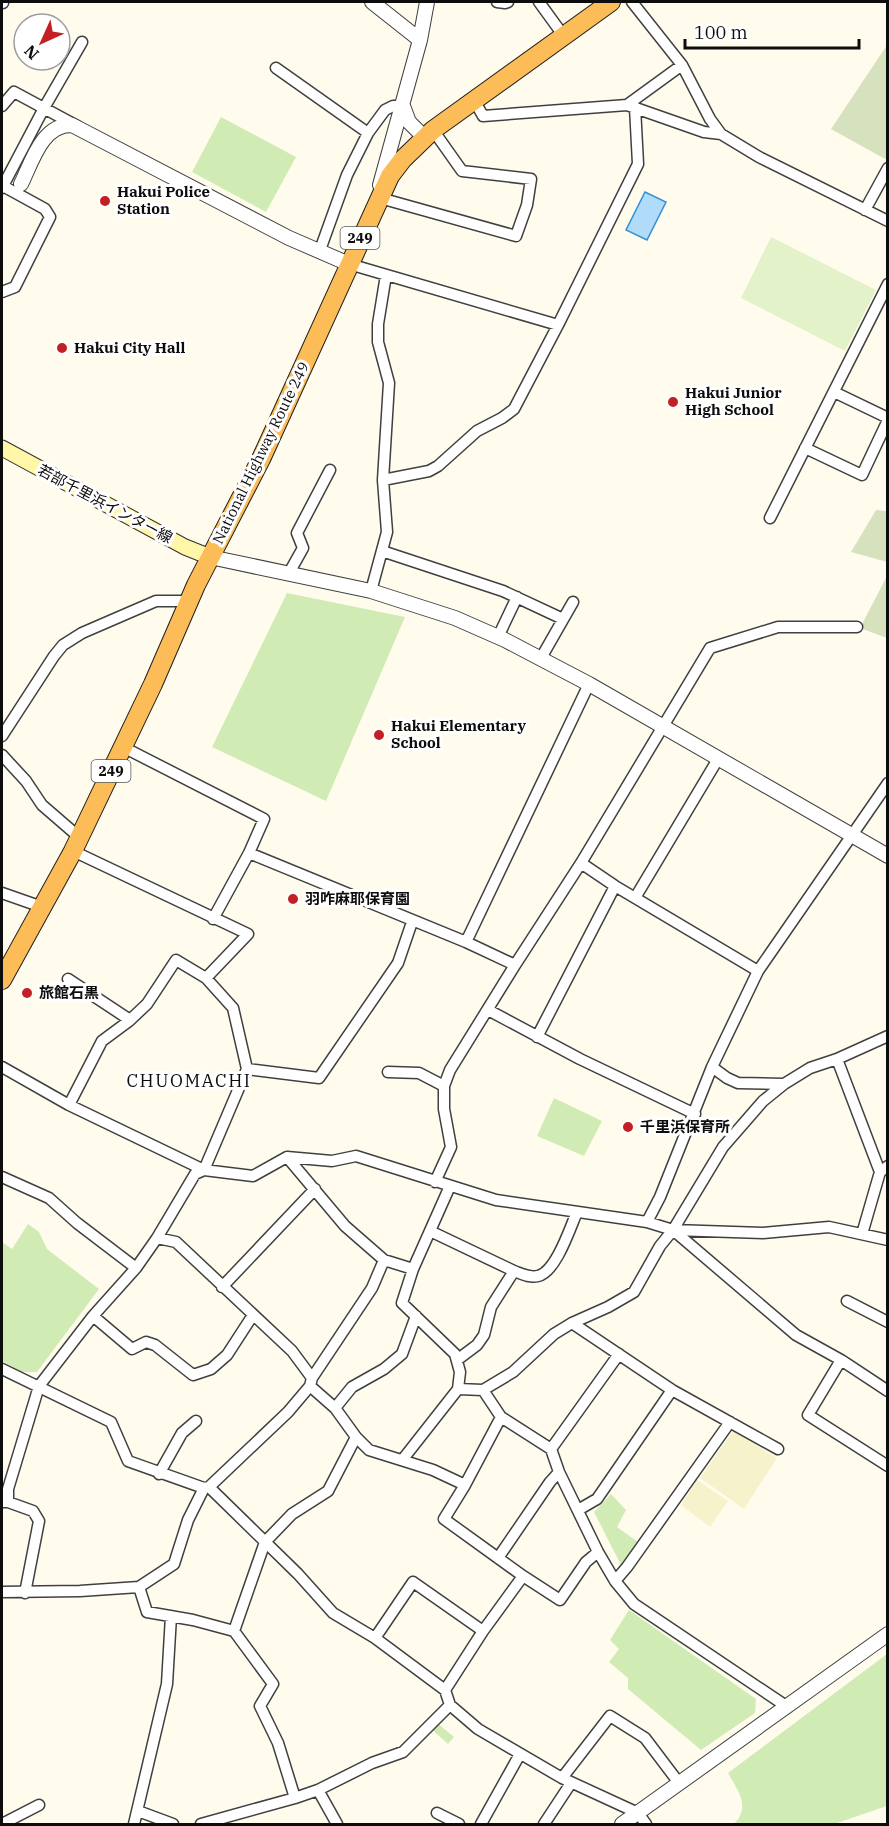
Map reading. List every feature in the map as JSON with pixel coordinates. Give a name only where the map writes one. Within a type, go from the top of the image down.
[{"type":"highway","name":"National Highway Route 249","points":[[2,980],[76,844],[123,747],[189,601],[269,441],[390,176],[403,159],[429,134],[611,2]]},
{"type":"main road","name":"若部千里浜インター線","points":[[2,448],[185,547],[210,557]]},
{"type":"street","points":[[372,2],[420,40]]},
{"type":"street","points":[[403,106],[409,122],[429,134],[462,171],[531,179],[527,205],[516,236],[376,206],[420,40],[427,2]]},
{"type":"street","points":[[498,2],[508,2]]},
{"type":"street","points":[[539,2],[563,35]]},
{"type":"street","points":[[632,2],[682,65],[710,119],[721,134],[759,157],[888,221]]},
{"type":"street","points":[[2,292],[15,287],[50,217],[45,209],[2,187],[81,42]]},
{"type":"street","points":[[631,106],[682,65]]},
{"type":"street","points":[[276,68],[368,133]]},
{"type":"street","points":[[2,106],[14,92],[289,238],[349,264],[558,325]]},
{"type":"street","points":[[474,100],[483,116],[631,106],[704,132],[721,134]]},
{"type":"street","points":[[320,250],[346,175],[368,133],[385,110],[393,106],[403,106]]},
{"type":"street","points":[[383,480],[429,471],[438,466],[477,431],[514,409],[638,164],[631,106]]},
{"type":"street","points":[[24,198],[21,194],[21,184],[50,132],[66,124],[79,127]]},
{"type":"street","points":[[865,210],[888,168]]},
{"type":"street","points":[[371,591],[387,532],[383,480],[389,383],[378,342],[378,324],[386,274]]},
{"type":"street","points":[[770,518],[888,284]]},
{"type":"street","points":[[805,448],[862,475],[888,419],[834,392]]},
{"type":"street","points":[[289,573],[303,548],[297,533],[330,470]]},
{"type":"street","points":[[382,551],[503,591],[563,619]]},
{"type":"street","points":[[210,557],[371,591],[455,618],[541,658],[589,684],[888,856]]},
{"type":"street","points":[[498,637],[517,597]]},
{"type":"street","points":[[2,736],[63,645],[82,633],[156,601],[189,601]]},
{"type":"street","points":[[541,658],[573,602]]},
{"type":"street","points":[[435,1182],[451,1147],[444,1109],[444,1086],[450,1070],[581,864],[710,648],[778,627],[857,627]]},
{"type":"street","points":[[466,942],[589,684]]},
{"type":"street","points":[[123,747],[264,819],[249,853],[213,918]]},
{"type":"street","points":[[2,755],[26,781],[42,805],[76,844],[213,918],[248,934],[206,978]]},
{"type":"street","points":[[634,898],[718,759]]},
{"type":"street","points":[[647,1222],[695,1114],[712,1067],[758,971],[888,783]]},
{"type":"street","points":[[249,853],[412,922],[466,942],[515,965]]},
{"type":"street","points":[[581,864],[758,971]]},
{"type":"street","points":[[537,1037],[615,886]]},
{"type":"street","points":[[2,893],[42,907]]},
{"type":"street","points":[[247,1069],[319,1078],[398,963],[412,922]]},
{"type":"street","points":[[25,1593],[39,1521],[33,1511],[5,1502],[39,1386],[93,1316],[136,1268],[157,1238],[195,1174],[204,1170],[247,1069],[233,1008],[206,978],[177,960],[147,1004],[102,1041],[69,1105]]},
{"type":"street","points":[[68,979],[130,1020]]},
{"type":"street","points":[[488,1010],[537,1037],[695,1114]]},
{"type":"street","points":[[458,1389],[483,1390],[513,1372],[554,1334],[634,1292],[660,1246],[673,1230],[723,1147],[763,1101],[784,1084],[810,1068],[837,1059],[888,1036]]},
{"type":"street","points":[[837,1059],[884,1169],[862,1234]]},
{"type":"street","points":[[2,1067],[69,1105],[204,1170],[253,1176],[287,1157],[332,1161],[356,1156],[496,1200],[647,1222],[673,1230],[763,1233],[829,1227],[888,1240]]},
{"type":"street","points":[[712,1067],[738,1083],[784,1084]]},
{"type":"street","points":[[388,1072],[419,1073],[444,1086]]},
{"type":"street","points":[[287,1157],[345,1226],[384,1260],[413,1269]]},
{"type":"street","points":[[2,1177],[49,1198],[77,1223],[136,1268]]},
{"type":"street","points":[[403,1459],[458,1389],[460,1372],[455,1354],[402,1303],[413,1269],[450,1186]]},
{"type":"street","points":[[222,1287],[315,1189]]},
{"type":"street","points":[[430,1231],[514,1271],[528,1276],[540,1276],[555,1262],[577,1212]]},
{"type":"street","points":[[673,1230],[796,1335],[841,1360],[888,1391]]},
{"type":"street","points":[[157,1238],[176,1242],[292,1351],[311,1382],[336,1408],[356,1437],[369,1450],[434,1470],[465,1485]]},
{"type":"street","points":[[2,1592],[25,1593],[139,1587],[174,1564],[188,1520],[207,1488],[288,1412],[311,1382],[372,1288],[384,1260]]},
{"type":"street","points":[[457,1360],[477,1345],[484,1335],[491,1307],[514,1271]]},
{"type":"street","points":[[847,1301],[888,1322]]},
{"type":"street","points":[[93,1316],[132,1349],[146,1342],[155,1345],[193,1375],[211,1370],[226,1355],[253,1315]]},
{"type":"street","points":[[336,1408],[352,1388],[384,1369],[402,1354],[416,1317]]},
{"type":"street","points":[[572,1323],[672,1390],[778,1449]]},
{"type":"street","points":[[551,1449],[619,1354]]},
{"type":"street","points":[[841,1360],[808,1415],[888,1466]]},
{"type":"street","points":[[2,1369],[111,1422],[128,1461],[159,1474],[207,1488],[298,1574],[333,1613],[375,1638],[445,1690],[450,1705],[478,1729],[566,1780],[642,1819]]},
{"type":"street","points":[[483,1390],[501,1417],[551,1449],[559,1472],[598,1552],[615,1581],[634,1604],[786,1706]]},
{"type":"street","points":[[578,1510],[597,1499],[672,1390]]},
{"type":"street","points":[[501,1417],[444,1519],[522,1576],[560,1600],[586,1562],[598,1552]]},
{"type":"street","points":[[159,1474],[182,1433],[196,1421]]},
{"type":"street","points":[[615,1581],[730,1422]]},
{"type":"street","points":[[234,1631],[265,1542],[292,1514],[328,1491],[356,1437]]},
{"type":"street","points":[[498,1558],[559,1472]]},
{"type":"street","points":[[445,1690],[522,1576]]},
{"type":"street","points":[[375,1638],[413,1582],[483,1631]]},
{"type":"street","points":[[139,1587],[147,1612],[234,1631],[273,1684],[260,1706],[278,1743],[296,1798]]},
{"type":"street","points":[[134,1824],[167,1684],[171,1616]]},
{"type":"street","points":[[622,1824],[642,1819],[679,1783],[888,1634]]},
{"type":"street","points":[[201,1824],[296,1798],[318,1790],[372,1763],[403,1752],[450,1705]]},
{"type":"street","points":[[544,1824],[566,1780],[610,1716],[645,1738],[679,1783]]},
{"type":"street","points":[[481,1824],[520,1754]]},
{"type":"street","points":[[318,1790],[337,1824]]},
{"type":"street","points":[[2,1824],[39,1805]]},
{"type":"street","points":[[138,1811],[173,1824]]},
{"type":"street","points":[[437,1813],[459,1824]]},
{"type":"shaded area","points":[[733,1431],[777,1458],[744,1509],[700,1478]]},
{"type":"shaded area","points":[[697,1480],[728,1501],[710,1527],[681,1505]]},
{"type":"green space","points":[[887,45],[888,156],[885,159],[831,129]]},
{"type":"green space","points":[[221,117],[296,157],[266,212],[192,172]]},
{"type":"green space","points":[[771,237],[876,290],[845,351],[741,298]]},
{"type":"green space","points":[[876,510],[887,511],[887,562],[851,552]]},
{"type":"green space","points":[[887,576],[887,638],[860,628]]},
{"type":"green space","points":[[287,593],[405,617],[326,801],[212,747]]},
{"type":"green space","points":[[554,1098],[602,1121],[584,1156],[537,1136]]},
{"type":"green space","points":[[28,1224],[39,1232],[47,1249],[99,1289],[37,1372],[22,1372],[2,1361],[2,1242],[12,1249]]},
{"type":"green space","points":[[611,1494],[626,1510],[617,1527],[638,1542],[621,1565],[594,1512]]},
{"type":"green space","points":[[629,1610],[756,1699],[755,1713],[701,1750],[628,1689],[628,1678],[609,1662],[619,1649],[610,1640]]},
{"type":"green space","points":[[887,1654],[887,1806],[834,1824],[734,1824],[742,1811],[742,1805],[739,1792],[728,1773]]},
{"type":"green space","points":[[436,1722],[454,1737],[448,1744],[430,1728]]},
{"type":"water","points":[[645,192],[666,202],[647,240],[626,230]]},
{"type":"place","name":"Hakui Police Station","points":[[105,201]]},
{"type":"place","name":"Hakui City Hall","points":[[62,348]]},
{"type":"place","name":"Hakui Junior High School","points":[[673,402]]},
{"type":"place","name":"Hakui Elementary School","points":[[379,735]]},
{"type":"place","name":"羽咋麻耶保育園","points":[[293,899]]},
{"type":"place","name":"旅館石黒","points":[[27,993]]},
{"type":"place","name":"千里浜保育所","points":[[628,1127]]},
{"type":"district","name":"CHUOMACHI","points":[[189,1081]]}]
